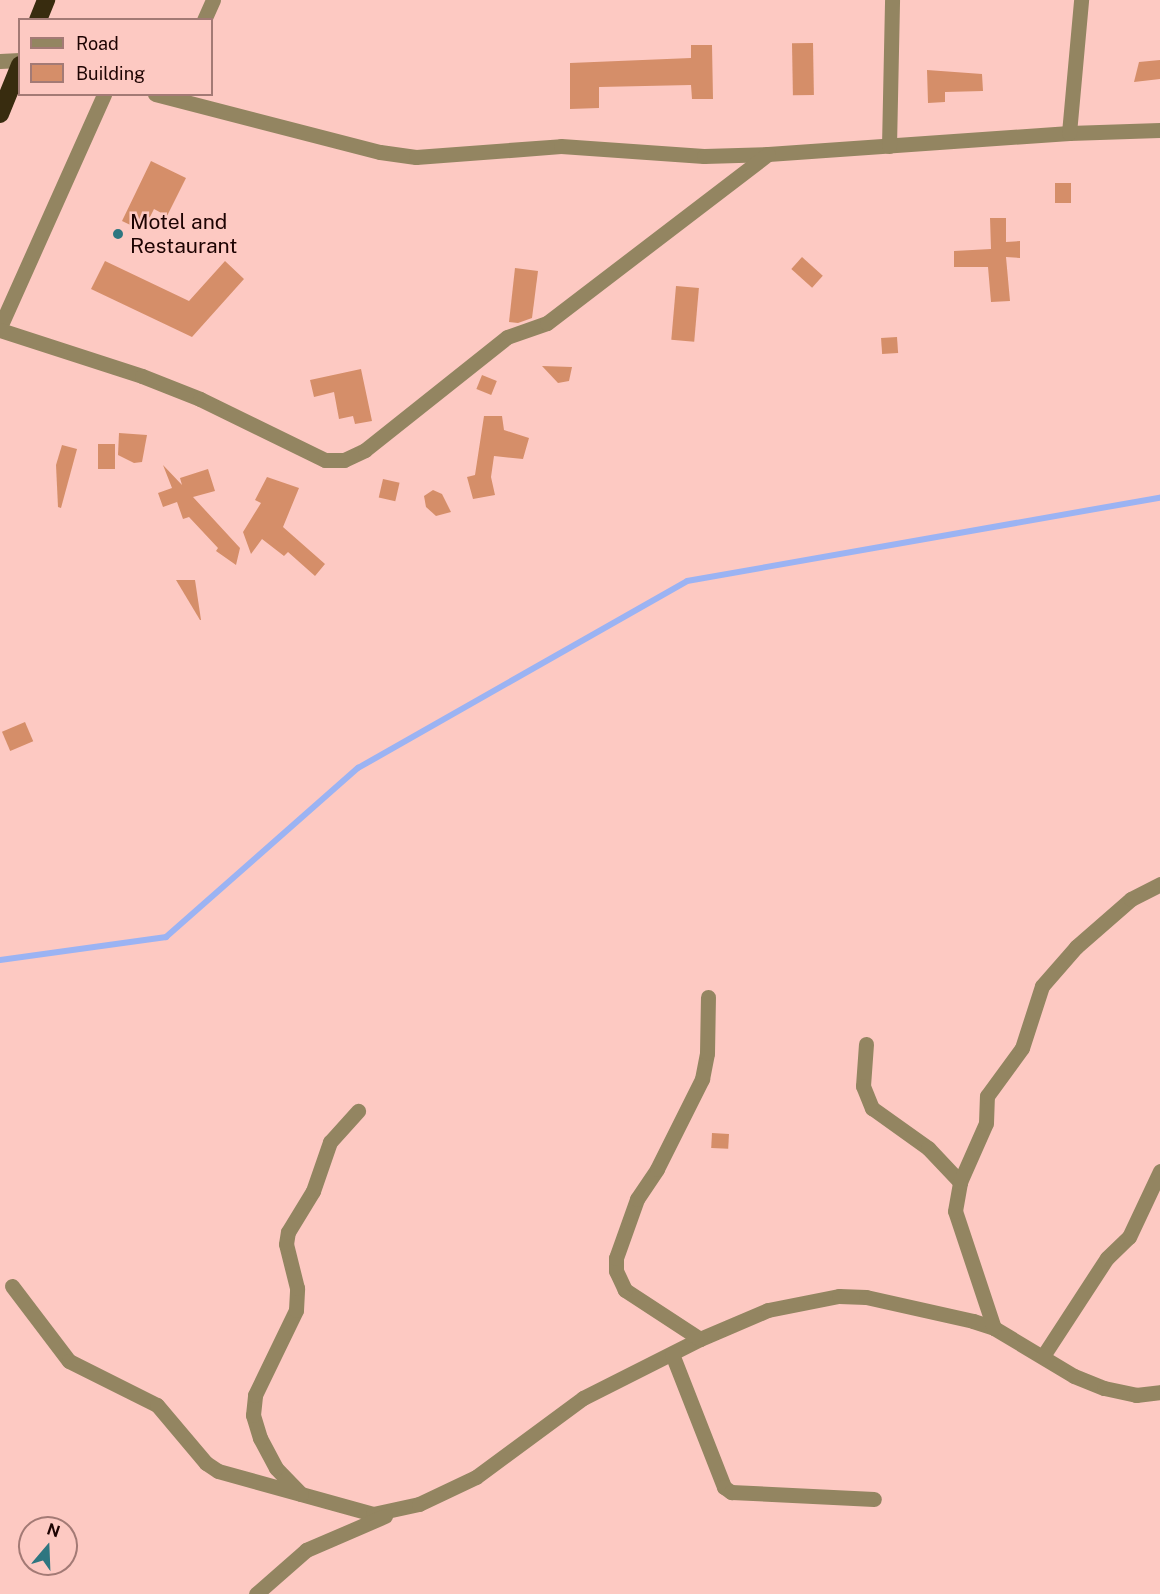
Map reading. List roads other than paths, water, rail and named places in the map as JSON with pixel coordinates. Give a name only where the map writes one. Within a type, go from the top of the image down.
[{"type":"highway","points":[[39,18],[46,0]]},
{"type":"highway","points":[[0,114],[18,70]]},
{"type":"street","points":[[205,18],[213,0]]},
{"type":"street","points":[[889,146],[892,0]]},
{"type":"street","points":[[1069,133],[1082,0]]},
{"type":"street","points":[[0,61],[18,60]]},
{"type":"street","points":[[103,96],[0,328],[142,376],[200,399],[326,460],[344,460],[365,450],[507,337],[547,323],[768,154]]},
{"type":"street","points":[[163,96],[396,155],[561,146],[704,156],[768,154],[1069,133],[1160,130]]},
{"type":"street","points":[[994,1328],[959,1229],[955,1211],[960,1182],[981,1139],[987,1095],[1022,1048],[1042,986],[1076,947],[1131,900],[1160,884]]},
{"type":"street","points":[[700,1339],[625,1290],[616,1264],[637,1199],[657,1169],[702,1079],[708,997]]},
{"type":"street","points":[[866,1044],[863,1086],[872,1108],[928,1148],[960,1182]]},
{"type":"street","points":[[303,1496],[276,1468],[260,1438],[253,1415],[255,1395],[296,1310],[297,1288],[286,1244],[288,1232],[313,1191],[330,1142],[358,1111]]},
{"type":"street","points":[[1043,1356],[1107,1258],[1129,1237],[1160,1172]]},
{"type":"street","points":[[12,1286],[69,1361],[157,1405],[206,1463],[218,1471],[373,1514],[396,1511]]},
{"type":"street","points":[[256,1594],[306,1550],[476,1477],[583,1398],[700,1339],[768,1310],[839,1296],[866,1297],[994,1328],[1074,1376],[1104,1388],[1136,1395],[1160,1392]]},
{"type":"street","points":[[672,1354],[724,1487],[731,1492],[874,1499]]},
{"type":"waterway","points":[[0,960],[166,937],[358,768],[687,581],[1160,498]]},
{"type":"place","name":"Motel and Restaurant","points":[[118,234]]}]
